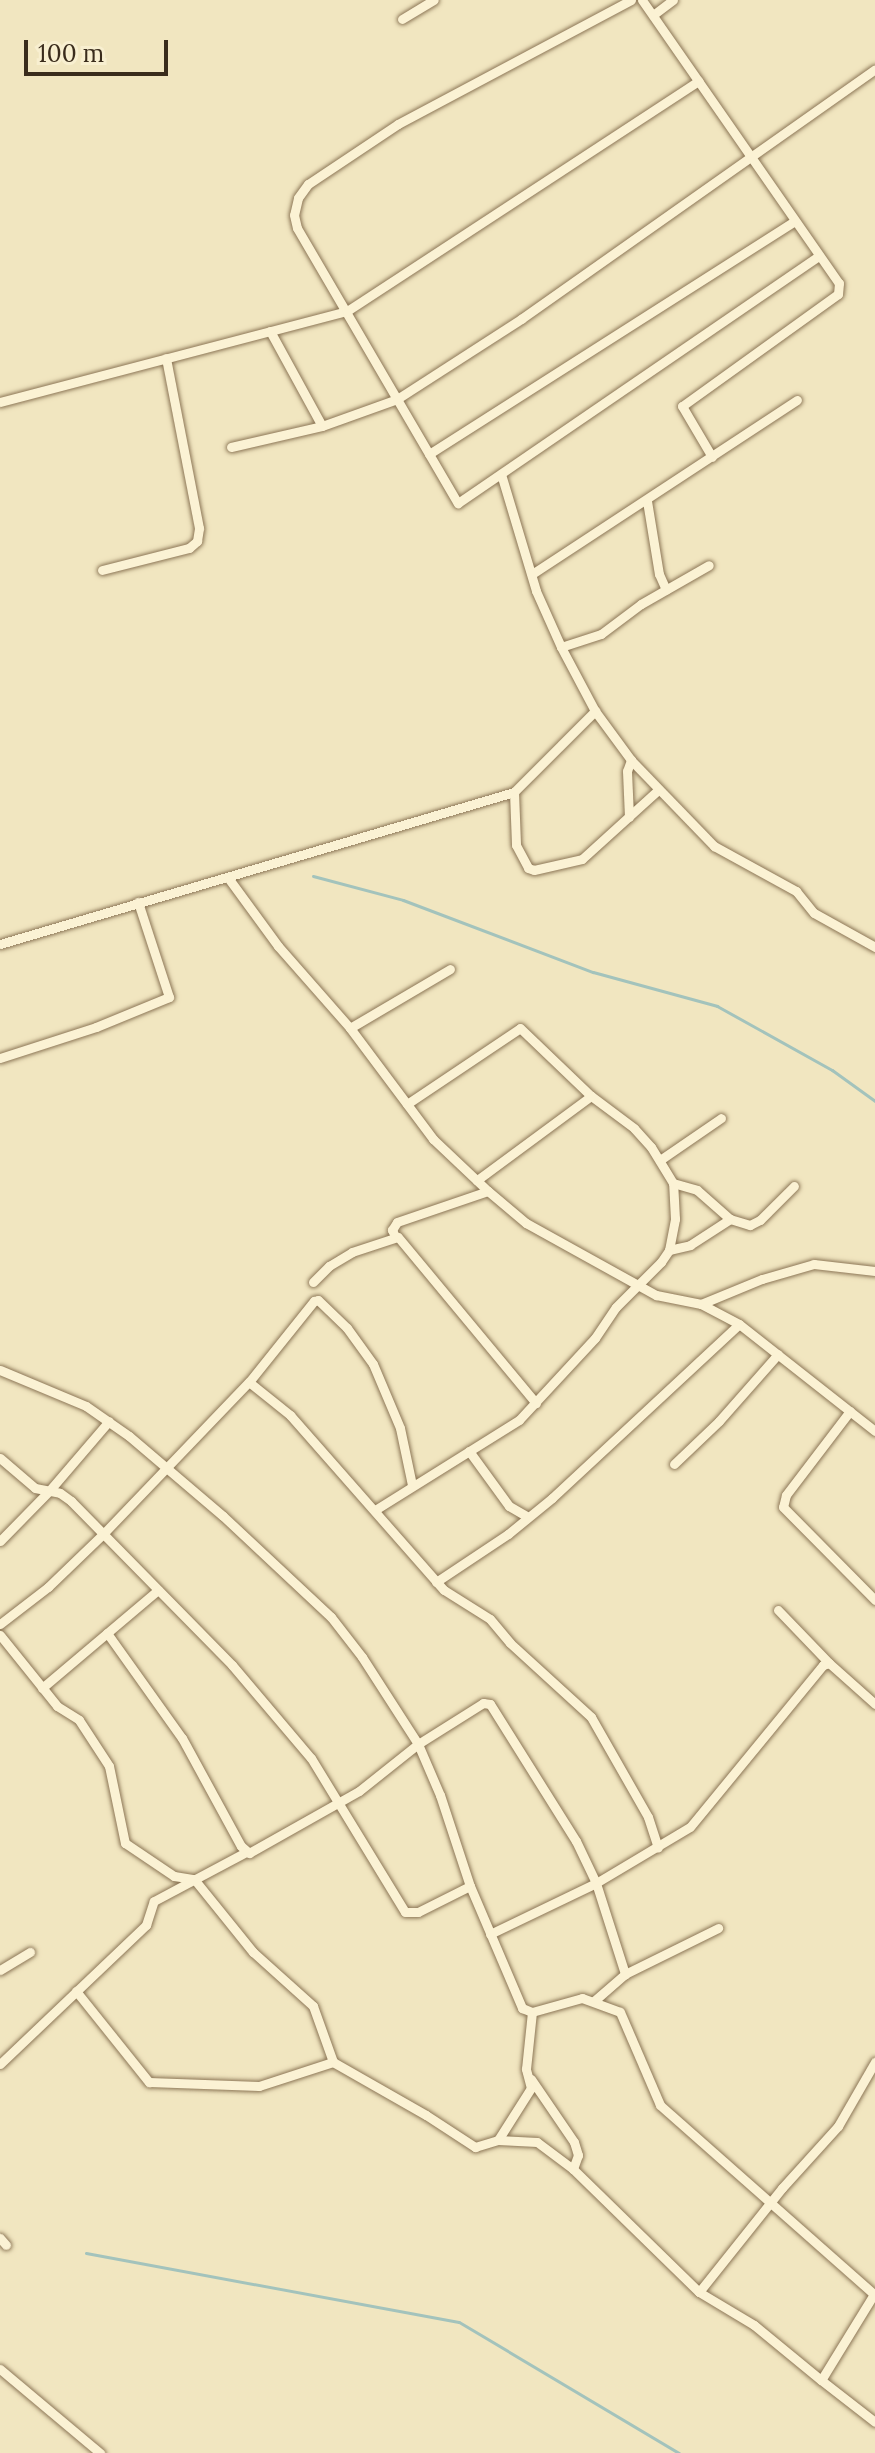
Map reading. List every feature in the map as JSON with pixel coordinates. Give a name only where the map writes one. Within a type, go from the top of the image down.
[{"type":"street","points":[[402,19],[434,0]]},
{"type":"street","points":[[631,0],[398,124],[308,184],[298,198],[294,215],[297,228],[458,503],[819,256]]},
{"type":"street","points":[[642,0],[793,222],[839,283],[838,294],[682,406],[712,457]]},
{"type":"street","points":[[653,15],[673,0]]},
{"type":"street","points":[[231,447],[322,426],[397,399],[521,319],[875,69]]},
{"type":"street","points":[[0,402],[347,311],[698,81]]},
{"type":"street","points":[[429,454],[793,222]]},
{"type":"street","points":[[270,331],[322,426]]},
{"type":"street","points":[[102,570],[189,548],[197,541],[199,528],[166,358]]},
{"type":"street","points":[[532,574],[797,400]]},
{"type":"street","points":[[501,474],[536,591],[561,647],[595,711],[631,760],[657,791],[714,846],[796,891],[814,913],[875,947]]},
{"type":"street","points":[[647,501],[659,574],[666,590]]},
{"type":"street","points":[[561,647],[601,634],[709,565]]},
{"type":"street","points":[[0,944],[138,902],[229,879],[514,792],[595,711]]},
{"type":"street","points":[[629,817],[627,771],[631,760]]},
{"type":"street","points":[[514,792],[516,845],[528,868],[534,870],[582,859],[657,791]]},
{"type":"street","points":[[229,879],[278,946],[350,1028],[433,1139],[488,1191],[526,1223],[638,1284],[674,1301],[701,1304],[739,1324],[875,1431]]},
{"type":"street","points":[[0,1058],[96,1027],[169,997],[138,902]]},
{"type":"street","points":[[350,1028],[450,969]]},
{"type":"street","points":[[375,1510],[519,1420],[669,1250],[675,1219],[673,1183],[660,1160],[634,1128],[591,1096],[520,1028],[407,1104]]},
{"type":"street","points":[[477,1180],[591,1096]]},
{"type":"street","points":[[660,1160],[721,1118]]},
{"type":"street","points":[[673,1183],[697,1190],[730,1219],[744,1224],[760,1220],[794,1186]]},
{"type":"street","points":[[488,1191],[397,1222],[392,1230],[536,1403]]},
{"type":"street","points":[[669,1250],[690,1245],[730,1219]]},
{"type":"street","points":[[313,1282],[329,1266],[352,1252],[395,1236]]},
{"type":"street","points":[[701,1304],[762,1279],[814,1264],[875,1271]]},
{"type":"street","points":[[0,1624],[48,1587],[103,1534],[249,1382],[314,1301],[318,1300],[347,1328],[373,1364],[400,1428],[412,1485]]},
{"type":"street","points":[[436,1582],[528,1517],[739,1324]]},
{"type":"street","points":[[674,1464],[778,1354]]},
{"type":"street","points":[[0,1370],[86,1406],[109,1421],[165,1467],[331,1617],[362,1657],[418,1744],[440,1795],[470,1886],[522,2008],[532,2012],[582,1998],[620,2012],[660,2105],[874,2294],[821,2380]]},
{"type":"street","points":[[249,1382],[290,1415],[436,1582],[490,1619],[510,1643],[591,1717],[648,1817],[658,1847]]},
{"type":"street","points":[[850,1411],[786,1495],[783,1507],[875,1600]]},
{"type":"street","points":[[0,1541],[49,1491],[109,1421]]},
{"type":"street","points":[[469,1451],[509,1506],[528,1517]]},
{"type":"street","points":[[0,1458],[26,1482],[71,1501],[297,1738],[405,1912],[418,1912],[470,1886]]},
{"type":"street","points":[[42,1688],[158,1590]]},
{"type":"street","points":[[778,1610],[829,1663],[875,1704]]},
{"type":"street","points":[[107,1633],[182,1738],[246,1852]]},
{"type":"street","points":[[0,1635],[57,1706],[79,1720],[109,1766],[125,1843],[174,1876],[194,1879],[253,1952],[313,2006],[333,2062],[475,2147],[498,2140],[537,2142],[573,2169],[588,2187],[699,2292],[754,2325],[875,2422]]},
{"type":"street","points":[[490,1934],[596,1883],[690,1827],[823,1665],[829,1663]]},
{"type":"street","points":[[0,2064],[146,1925],[154,1901],[339,1803],[418,1744],[483,1703],[490,1704],[562,1814],[596,1883],[625,1974]]},
{"type":"street","points":[[594,2001],[625,1974],[718,1928]]},
{"type":"street","points":[[0,1970],[30,1952]]},
{"type":"street","points":[[76,1991],[149,2082],[259,2086],[333,2062]]},
{"type":"street","points":[[498,2140],[531,2088],[526,2069],[532,2012]]},
{"type":"street","points":[[699,2292],[838,2126],[875,2062]]},
{"type":"street","points":[[526,2069],[542,2099],[574,2142],[578,2155],[573,2169]]},
{"type":"street","points":[[0,2369],[100,2453]]},
{"type":"waterway","points":[[313,876],[403,900],[593,972],[717,1006],[832,1070],[875,1101]]},
{"type":"waterway","points":[[86,2253],[459,2322],[679,2453]]}]
